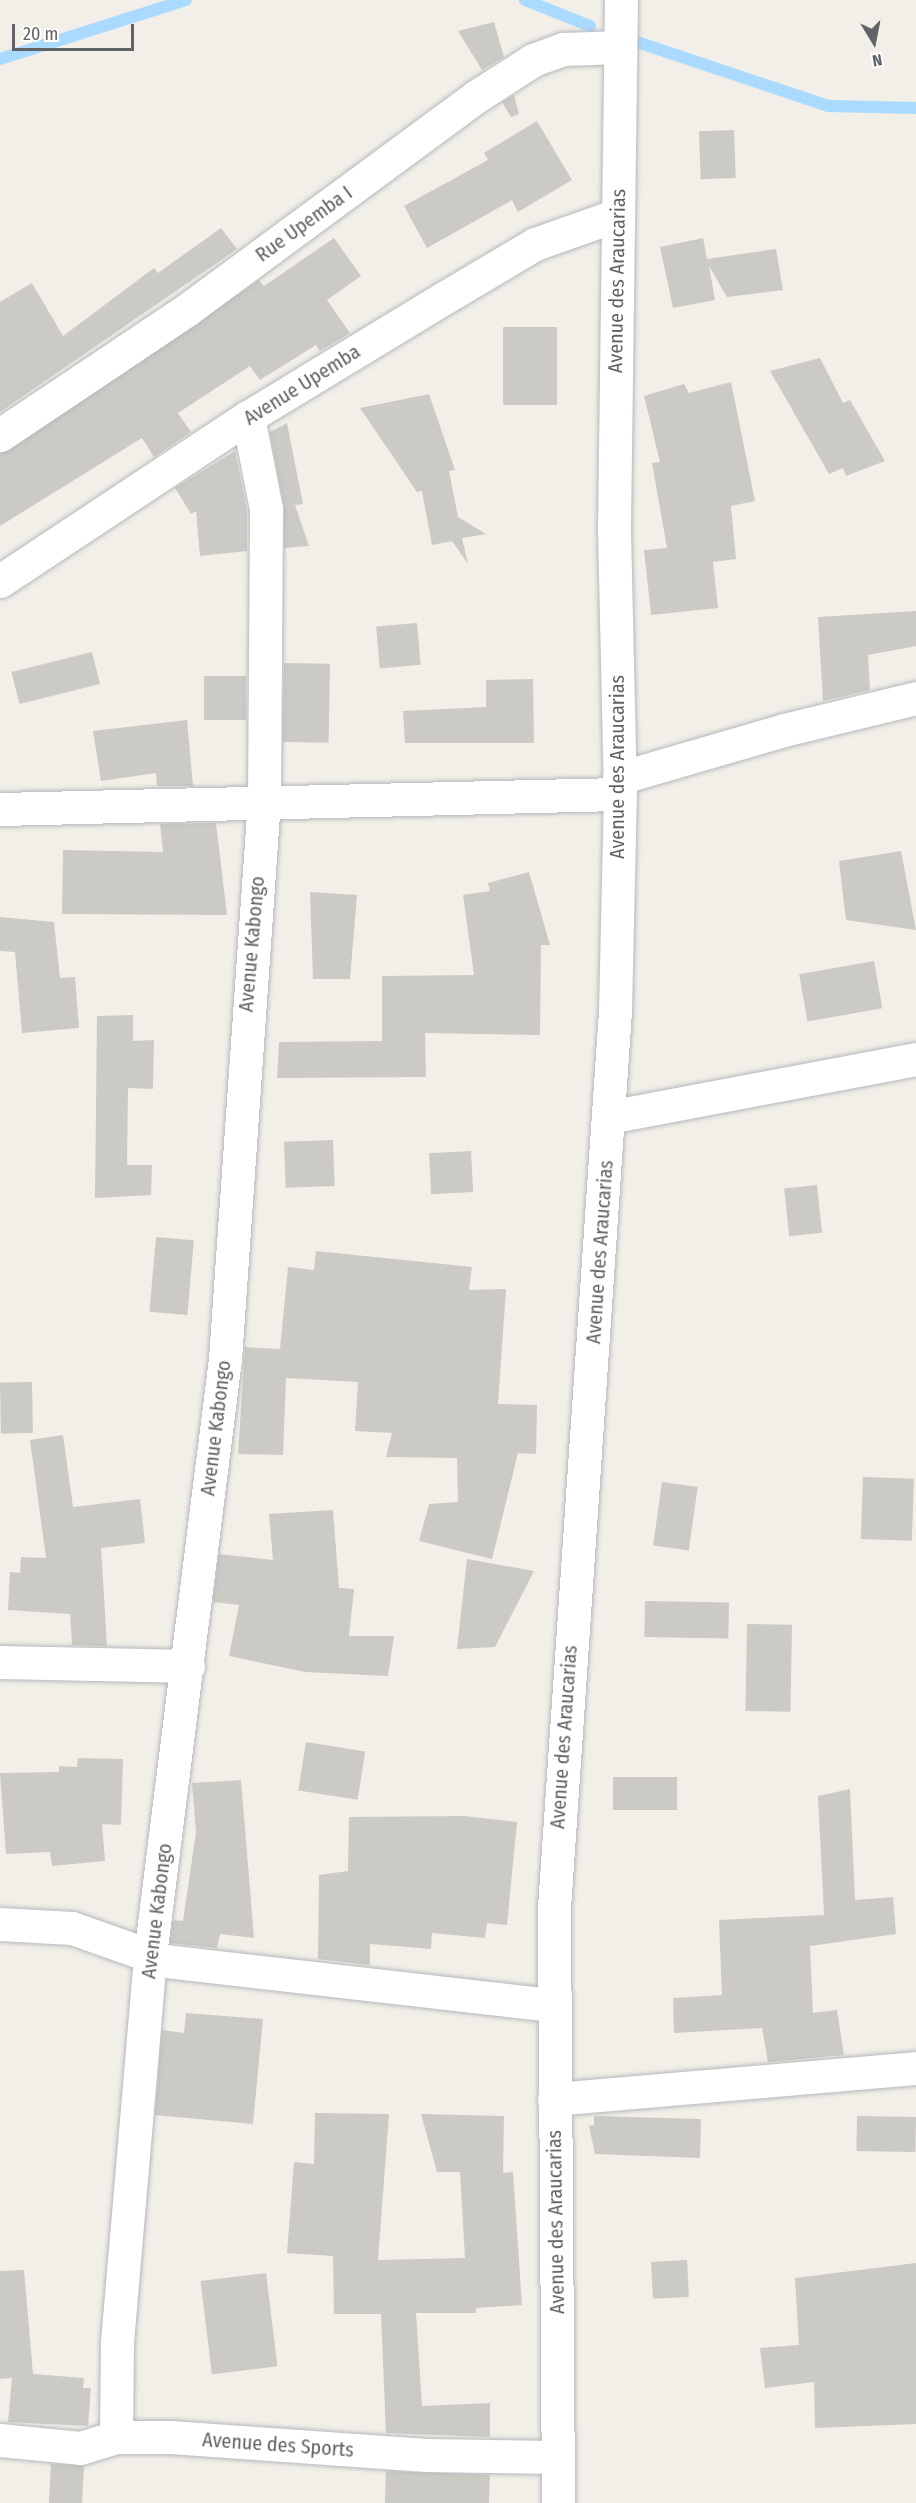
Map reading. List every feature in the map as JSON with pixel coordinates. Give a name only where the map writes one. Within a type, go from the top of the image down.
[{"type":"street","name":"Avenue des Araucarias","points":[[558,2503],[554,2099],[562,1749],[609,1117],[619,786],[614,527],[621,0]]},
{"type":"street","name":"Rue Upemba I","points":[[0,435],[188,309],[477,96],[533,60],[563,49],[620,46]]},
{"type":"street","name":"Avenue Upemba","points":[[0,582],[248,417],[535,244],[617,215]]},
{"type":"street","name":"Avenue Kabongo","points":[[116,2437],[117,2342],[150,1955],[225,1359],[264,800],[266,509],[248,417]]},
{"type":"street","points":[[0,809],[619,786],[795,727],[916,698]]},
{"type":"street","points":[[609,1117],[916,1059]]},
{"type":"street","points":[[0,1662],[188,1666]]},
{"type":"street","points":[[0,1924],[72,1928],[165,1961],[555,2006]]},
{"type":"street","points":[[554,2099],[916,2068]]},
{"type":"street","name":"Avenue des Sports","points":[[0,2440],[80,2448],[116,2437],[558,2457]]},
{"type":"building","points":[[494,22],[504,57],[482,70],[458,31]]},
{"type":"building","points":[[514,95],[519,114],[511,117],[502,102]]},
{"type":"building","points":[[537,121],[572,180],[518,212],[512,200],[427,248],[404,206],[488,160],[484,153]]},
{"type":"building","points":[[734,130],[736,178],[701,179],[699,131]]},
{"type":"building","points":[[221,228],[237,249],[0,412],[0,302],[32,283],[63,336],[154,268],[158,273]]},
{"type":"building","points":[[334,238],[361,276],[327,300],[350,333],[320,351],[316,345],[260,380],[250,366],[178,413],[191,432],[154,457],[142,438],[0,526],[0,454],[259,280],[264,286]]},
{"type":"building","points":[[703,238],[707,259],[776,249],[783,290],[727,297],[709,266],[715,300],[673,308],[660,247]]},
{"type":"building","points":[[503,327],[557,327],[557,405],[503,405]]},
{"type":"building","points":[[820,358],[843,403],[850,400],[885,461],[846,476],[843,468],[829,474],[770,371]]},
{"type":"building","points":[[731,382],[755,501],[731,506],[736,559],[713,562],[718,608],[651,615],[644,550],[667,548],[652,463],[660,462],[644,396],[684,384],[689,393]]},
{"type":"building","points":[[429,394],[455,470],[449,471],[458,517],[486,534],[462,538],[468,564],[452,541],[432,545],[422,491],[417,492],[360,408]]},
{"type":"building","points":[[287,423],[303,504],[295,505],[309,546],[284,548],[284,506],[270,432]]},
{"type":"building","points":[[235,451],[247,511],[247,551],[200,556],[196,511],[191,514],[175,488]]},
{"type":"building","points":[[916,611],[916,646],[868,655],[870,690],[823,701],[818,617]]},
{"type":"building","points":[[417,623],[421,665],[380,668],[376,627]]},
{"type":"building","points":[[92,652],[100,684],[19,704],[11,672]]},
{"type":"building","points":[[284,663],[330,664],[329,743],[283,742]]},
{"type":"building","points":[[204,676],[246,676],[246,720],[204,720]]},
{"type":"building","points":[[533,679],[534,743],[405,743],[403,711],[486,707],[486,680]]},
{"type":"building","points":[[187,720],[193,786],[157,786],[156,773],[101,781],[93,731]]},
{"type":"building","points":[[216,823],[227,915],[62,914],[63,850],[163,852],[160,824]]},
{"type":"building","points":[[901,851],[916,930],[846,920],[839,861]]},
{"type":"building","points":[[529,872],[550,945],[541,945],[540,1035],[425,1033],[426,1077],[277,1078],[279,1042],[382,1041],[382,976],[474,975],[463,895],[490,891],[488,883]]},
{"type":"building","points":[[310,892],[357,895],[350,979],[313,979]]},
{"type":"building","points":[[0,917],[54,922],[60,978],[75,977],[79,1028],[22,1033],[15,952],[0,951]]},
{"type":"building","points":[[874,961],[882,1008],[807,1021],[799,974]]},
{"type":"building","points":[[133,1015],[133,1041],[154,1040],[153,1089],[128,1088],[127,1165],[152,1165],[151,1195],[95,1198],[97,1016]]},
{"type":"building","points":[[333,1140],[335,1186],[286,1188],[284,1142]]},
{"type":"building","points":[[471,1151],[473,1192],[431,1194],[429,1153]]},
{"type":"building","points":[[817,1185],[822,1233],[789,1236],[784,1188]]},
{"type":"building","points":[[156,1237],[194,1240],[187,1315],[149,1312]]},
{"type":"building","points":[[316,1251],[472,1267],[469,1290],[506,1289],[498,1404],[537,1405],[536,1454],[518,1453],[492,1559],[419,1541],[429,1504],[458,1502],[457,1458],[386,1457],[392,1433],[355,1431],[358,1382],[286,1378],[283,1455],[238,1454],[245,1347],[280,1349],[288,1267],[314,1270]]},
{"type":"building","points":[[32,1382],[33,1433],[1,1434],[0,1383]]},
{"type":"building","points":[[63,1435],[73,1507],[140,1499],[145,1543],[101,1548],[107,1646],[72,1645],[70,1614],[8,1610],[10,1572],[20,1573],[21,1557],[46,1558],[30,1440]]},
{"type":"building","points":[[863,1477],[914,1479],[912,1541],[861,1539]]},
{"type":"building","points":[[662,1482],[698,1487],[689,1550],[653,1545]]},
{"type":"building","points":[[333,1510],[339,1588],[354,1589],[349,1636],[394,1636],[388,1676],[305,1672],[229,1656],[239,1605],[213,1602],[219,1554],[273,1560],[269,1514]]},
{"type":"building","points":[[467,1559],[534,1571],[495,1647],[457,1649]]},
{"type":"building","points":[[645,1601],[729,1602],[728,1638],[644,1637]]},
{"type":"building","points":[[747,1624],[792,1625],[790,1712],[745,1711]]},
{"type":"building","points":[[306,1742],[365,1751],[358,1800],[298,1790]]},
{"type":"building","points":[[78,1758],[123,1759],[121,1825],[102,1824],[105,1861],[52,1866],[50,1852],[6,1854],[0,1773],[59,1772],[59,1766],[77,1767]]},
{"type":"building","points":[[613,1777],[677,1777],[677,1810],[613,1810]]},
{"type":"building","points":[[241,1780],[254,1938],[220,1934],[217,1948],[170,1943],[173,1920],[183,1921],[196,1832],[192,1783]]},
{"type":"building","points":[[850,1789],[855,1900],[893,1897],[896,1934],[810,1946],[813,2013],[837,2010],[844,2055],[768,2062],[762,2028],[674,2033],[673,1998],[722,1995],[719,1920],[824,1915],[818,1796]]},
{"type":"building","points":[[464,1816],[517,1822],[507,1925],[487,1923],[485,1938],[432,1933],[431,1949],[370,1944],[370,1965],[318,1959],[319,1875],[348,1871],[349,1817]]},
{"type":"building","points":[[186,2013],[263,2019],[253,2124],[155,2115],[162,2030],[184,2033]]},
{"type":"building","points":[[315,2113],[389,2114],[378,2260],[465,2258],[460,2172],[437,2172],[421,2114],[504,2116],[503,2173],[513,2172],[522,2305],[476,2308],[476,2313],[416,2313],[422,2406],[490,2403],[490,2437],[386,2433],[381,2314],[334,2314],[333,2256],[287,2253],[294,2162],[314,2164]]},
{"type":"building","points":[[594,2116],[701,2119],[700,2158],[595,2154],[589,2126],[594,2125]]},
{"type":"building","points":[[857,2116],[916,2117],[915,2152],[856,2151]]},
{"type":"building","points":[[687,2260],[689,2297],[653,2299],[651,2262]]},
{"type":"building","points":[[916,2263],[916,2424],[815,2428],[814,2382],[765,2388],[760,2348],[799,2345],[795,2278]]},
{"type":"building","points":[[24,2270],[33,2374],[84,2378],[83,2388],[91,2388],[88,2426],[8,2422],[12,2378],[0,2379],[0,2271]]},
{"type":"building","points":[[266,2273],[277,2366],[212,2374],[200,2281]]},
{"type":"building","points":[[51,2464],[84,2466],[82,2503],[49,2503]]},
{"type":"building","points":[[386,2471],[490,2475],[489,2503],[385,2503]]},
{"type":"waterway","points":[[0,59],[186,0]]},
{"type":"waterway","points":[[525,0],[590,26]]},
{"type":"waterway","points":[[637,42],[828,106],[916,108]]}]
